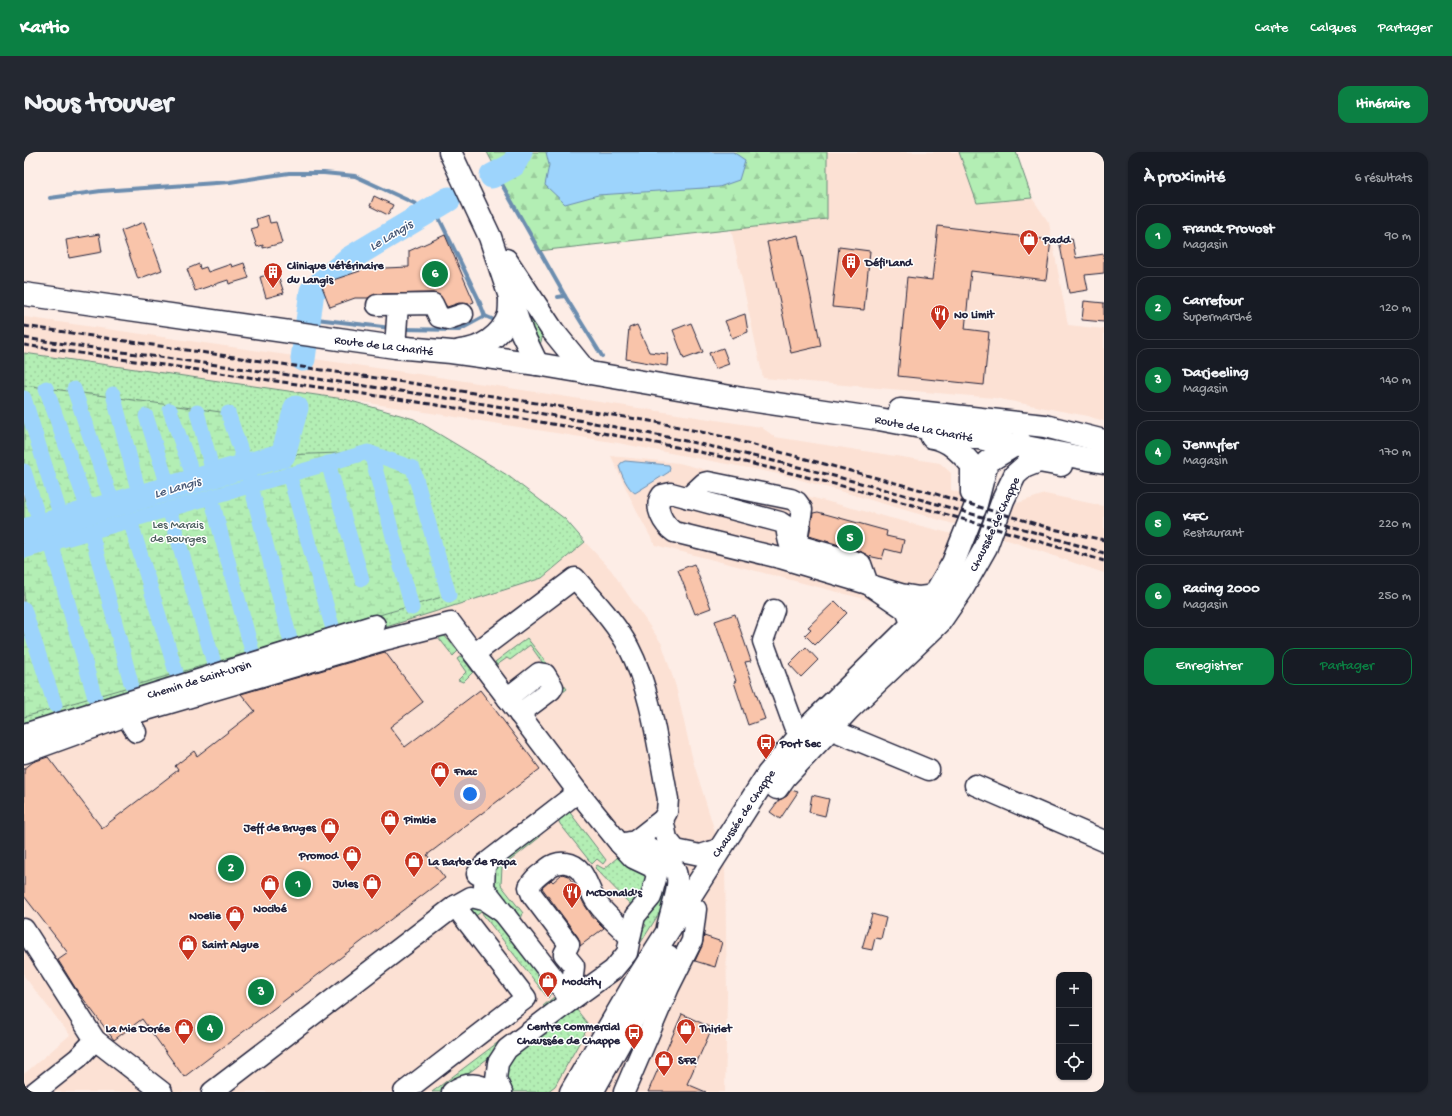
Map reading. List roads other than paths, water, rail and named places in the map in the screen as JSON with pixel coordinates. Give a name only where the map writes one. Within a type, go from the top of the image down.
[{"type":"main road","points":[[450,152],[490,237],[522,333],[537,364]]},
{"type":"main road","points":[[490,237],[553,332],[587,373]]},
{"type":"main road","name":"Route de La Charité","points":[[24,294],[324,338],[396,328],[451,352],[537,364],[743,399],[879,419],[992,449],[1014,445],[1104,462]]},
{"type":"main road","points":[[451,352],[480,347],[497,335],[509,315],[510,295]]},
{"type":"main road","points":[[537,364],[553,332]]},
{"type":"main road","name":"Route de La Charité","points":[[743,399],[785,398],[960,416],[1045,426],[1104,441]]},
{"type":"main road","name":"Chaussée de Chappe","points":[[743,399],[777,411],[940,438],[956,448],[972,465],[973,488],[953,563]]},
{"type":"main road","points":[[960,416],[992,449]]},
{"type":"main road","points":[[1014,445],[1023,440],[1104,447]]},
{"type":"main road","name":"Chaussée de Chappe","points":[[571,1092],[666,934],[768,774],[808,740],[923,614],[953,563],[975,508],[987,462],[992,449]]},
{"type":"main road","name":"Chaussée de Chappe","points":[[961,591],[979,556],[992,514],[1001,477],[992,449]]},
{"type":"main road","name":"Chaussée de Chappe","points":[[592,1092],[696,909],[735,848],[785,777],[808,740],[830,729],[939,623],[961,591],[986,547],[1003,500],[1015,475],[1024,467],[1038,461],[1104,470]]},
{"type":"street","points":[[377,305],[396,328],[409,303],[433,304],[439,317],[448,319],[463,314]]},
{"type":"street","points":[[688,498],[704,483],[708,482],[791,499],[802,509],[797,541],[801,546],[861,564],[868,584],[906,610],[912,626]]},
{"type":"street","points":[[814,568],[792,552],[789,545],[786,526],[780,522],[671,493],[662,495],[658,501],[658,509],[668,528],[674,532],[814,568],[901,594],[919,597],[935,595]]},
{"type":"street","points":[[474,654],[575,578],[629,647],[643,680],[668,798],[664,818],[667,839],[676,850],[700,855],[719,849]]},
{"type":"street","points":[[774,610],[763,641],[794,726],[808,740]]},
{"type":"street","points":[[24,753],[131,724],[388,639],[451,623],[578,792],[627,842],[633,858],[652,867],[657,875],[651,897],[636,916],[627,953],[613,970],[567,996],[507,1049],[498,1063],[496,1079],[502,1092]]},
{"type":"street","name":"Chemin de Saint-Ursin","points":[[24,734],[375,625]]},
{"type":"street","points":[[508,698],[538,673],[544,674],[552,684],[553,687],[550,690],[519,714]]},
{"type":"street","points":[[830,729],[929,770]]},
{"type":"street","points":[[975,785],[1104,841]]},
{"type":"street","points":[[212,1092],[463,901],[476,874],[485,864],[578,792]]},
{"type":"street","points":[[627,842],[664,818]]},
{"type":"street","points":[[627,842],[659,853],[668,860],[676,871],[678,886],[666,934]]},
{"type":"street","points":[[567,996],[573,976],[574,966],[564,954],[569,944],[532,895],[529,887],[532,880],[551,865],[562,862],[575,866],[583,875],[597,903],[630,938]]},
{"type":"street","points":[[485,864],[484,888],[567,996]]},
{"type":"street","points":[[463,901],[484,900],[504,914]]},
{"type":"street","points":[[404,1092],[526,998],[463,901]]},
{"type":"street","points":[[624,1092],[669,987],[692,941],[696,909]]},
{"type":"street","points":[[24,929],[95,1040],[121,1066],[162,1092]]},
{"type":"street","points":[[35,1092],[78,1058],[95,1040]]},
{"type":"street","points":[[452,1092],[461,1085],[475,1083],[495,1092]]},
{"type":"water","points":[[546,152],[733,152],[745,160],[739,180],[719,187],[598,195],[565,204],[545,185],[549,165]]},
{"type":"water","points":[[625,461],[669,465],[670,468],[669,472],[635,493],[627,485],[619,466]]},
{"type":"waterway","name":"Le Langis","points":[[492,176],[513,165],[520,152]]},
{"type":"waterway","points":[[50,198],[101,191],[230,182],[289,173],[324,173],[355,176],[429,210],[438,216],[478,298],[485,316]]},
{"type":"waterway","points":[[496,174],[565,296],[558,297]]},
{"type":"waterway","name":"Le Langis","points":[[303,359],[312,291],[349,259],[449,199]]},
{"type":"waterway","points":[[565,296],[602,356]]},
{"type":"waterway","points":[[402,329],[459,330],[485,316],[492,319]]},
{"type":"waterway","points":[[308,318],[391,328]]},
{"type":"waterway","points":[[46,388],[89,512]]},
{"type":"waterway","points":[[74,389],[113,505]]},
{"type":"waterway","points":[[113,394],[140,497]]},
{"type":"waterway","points":[[24,398],[62,520]]},
{"type":"waterway","name":"Le Langis","points":[[24,531],[283,455],[296,408]]},
{"type":"waterway","points":[[170,410],[195,481]]},
{"type":"waterway","points":[[197,412],[214,476]]},
{"type":"waterway","points":[[228,413],[246,466],[290,639]]},
{"type":"waterway","points":[[146,416],[169,489]]},
{"type":"waterway","points":[[24,551],[368,452],[413,468],[449,595]]},
{"type":"waterway","points":[[371,453],[412,608]]},
{"type":"waterway","points":[[328,463],[362,579]]},
{"type":"waterway","points":[[24,471],[41,526]]},
{"type":"waterway","points":[[289,474],[333,629]]},
{"type":"waterway","points":[[211,497],[252,651]]},
{"type":"waterway","points":[[169,509],[214,663]]},
{"type":"waterway","points":[[130,520],[176,672]]},
{"type":"waterway","points":[[91,532],[131,683]]},
{"type":"waterway","points":[[51,543],[95,698]]},
{"type":"waterway","points":[[24,609],[55,705]]},
{"type":"railway","points":[[24,326],[417,384],[656,422],[724,437],[929,492],[1053,529],[1104,540]]},
{"type":"railway","points":[[24,338],[436,396],[599,424],[681,440],[788,464],[841,478],[1104,553]]},
{"type":"railway","points":[[24,345],[432,404],[514,417],[676,447],[784,471],[891,499],[1104,561]]},
{"type":"place","name":"Padd","points":[[1029,256]]},
{"type":"place","name":"Racing 2000","points":[[435,274]]},
{"type":"place","name":"Défi'Land","points":[[851,279]]},
{"type":"place","name":"Clinique vétérinaire du Langis","points":[[273,289]]},
{"type":"place","name":"No Limit","points":[[940,331]]},
{"type":"place","name":"KFC","points":[[850,538]]},
{"type":"place","name":"Port Sec","points":[[766,760]]},
{"type":"place","name":"Fnac","points":[[440,788]]},
{"type":"place","name":"Pimkie","points":[[390,836]]},
{"type":"place","name":"Jeff de Bruges","points":[[330,844]]},
{"type":"place","name":"Carrefour","points":[[231,868]]},
{"type":"place","name":"Promod","points":[[352,872]]},
{"type":"place","name":"La Barbe de Papa","points":[[414,878]]},
{"type":"place","name":"Franck Provost","points":[[298,884]]},
{"type":"place","name":"Jules","points":[[372,900]]},
{"type":"place","name":"Nocibé","points":[[270,901]]},
{"type":"place","name":"McDonald's","points":[[572,909]]},
{"type":"place","name":"Noelie","points":[[235,932]]},
{"type":"place","name":"Saint Algue","points":[[188,961]]},
{"type":"place","name":"Darjeeling","points":[[261,992]]},
{"type":"place","name":"Modcity","points":[[548,998]]},
{"type":"place","name":"Jennyfer","points":[[210,1028]]},
{"type":"place","name":"La Mie Dorée","points":[[184,1045]]},
{"type":"place","name":"Thiriet","points":[[686,1045]]},
{"type":"place","name":"Centre Commercial Chaussée de Chappe","points":[[634,1050]]},
{"type":"place","name":"SFR","points":[[664,1077]]},
{"type":"park label","name":"Les Marais de Bourges","points":[[178,531]]}]
